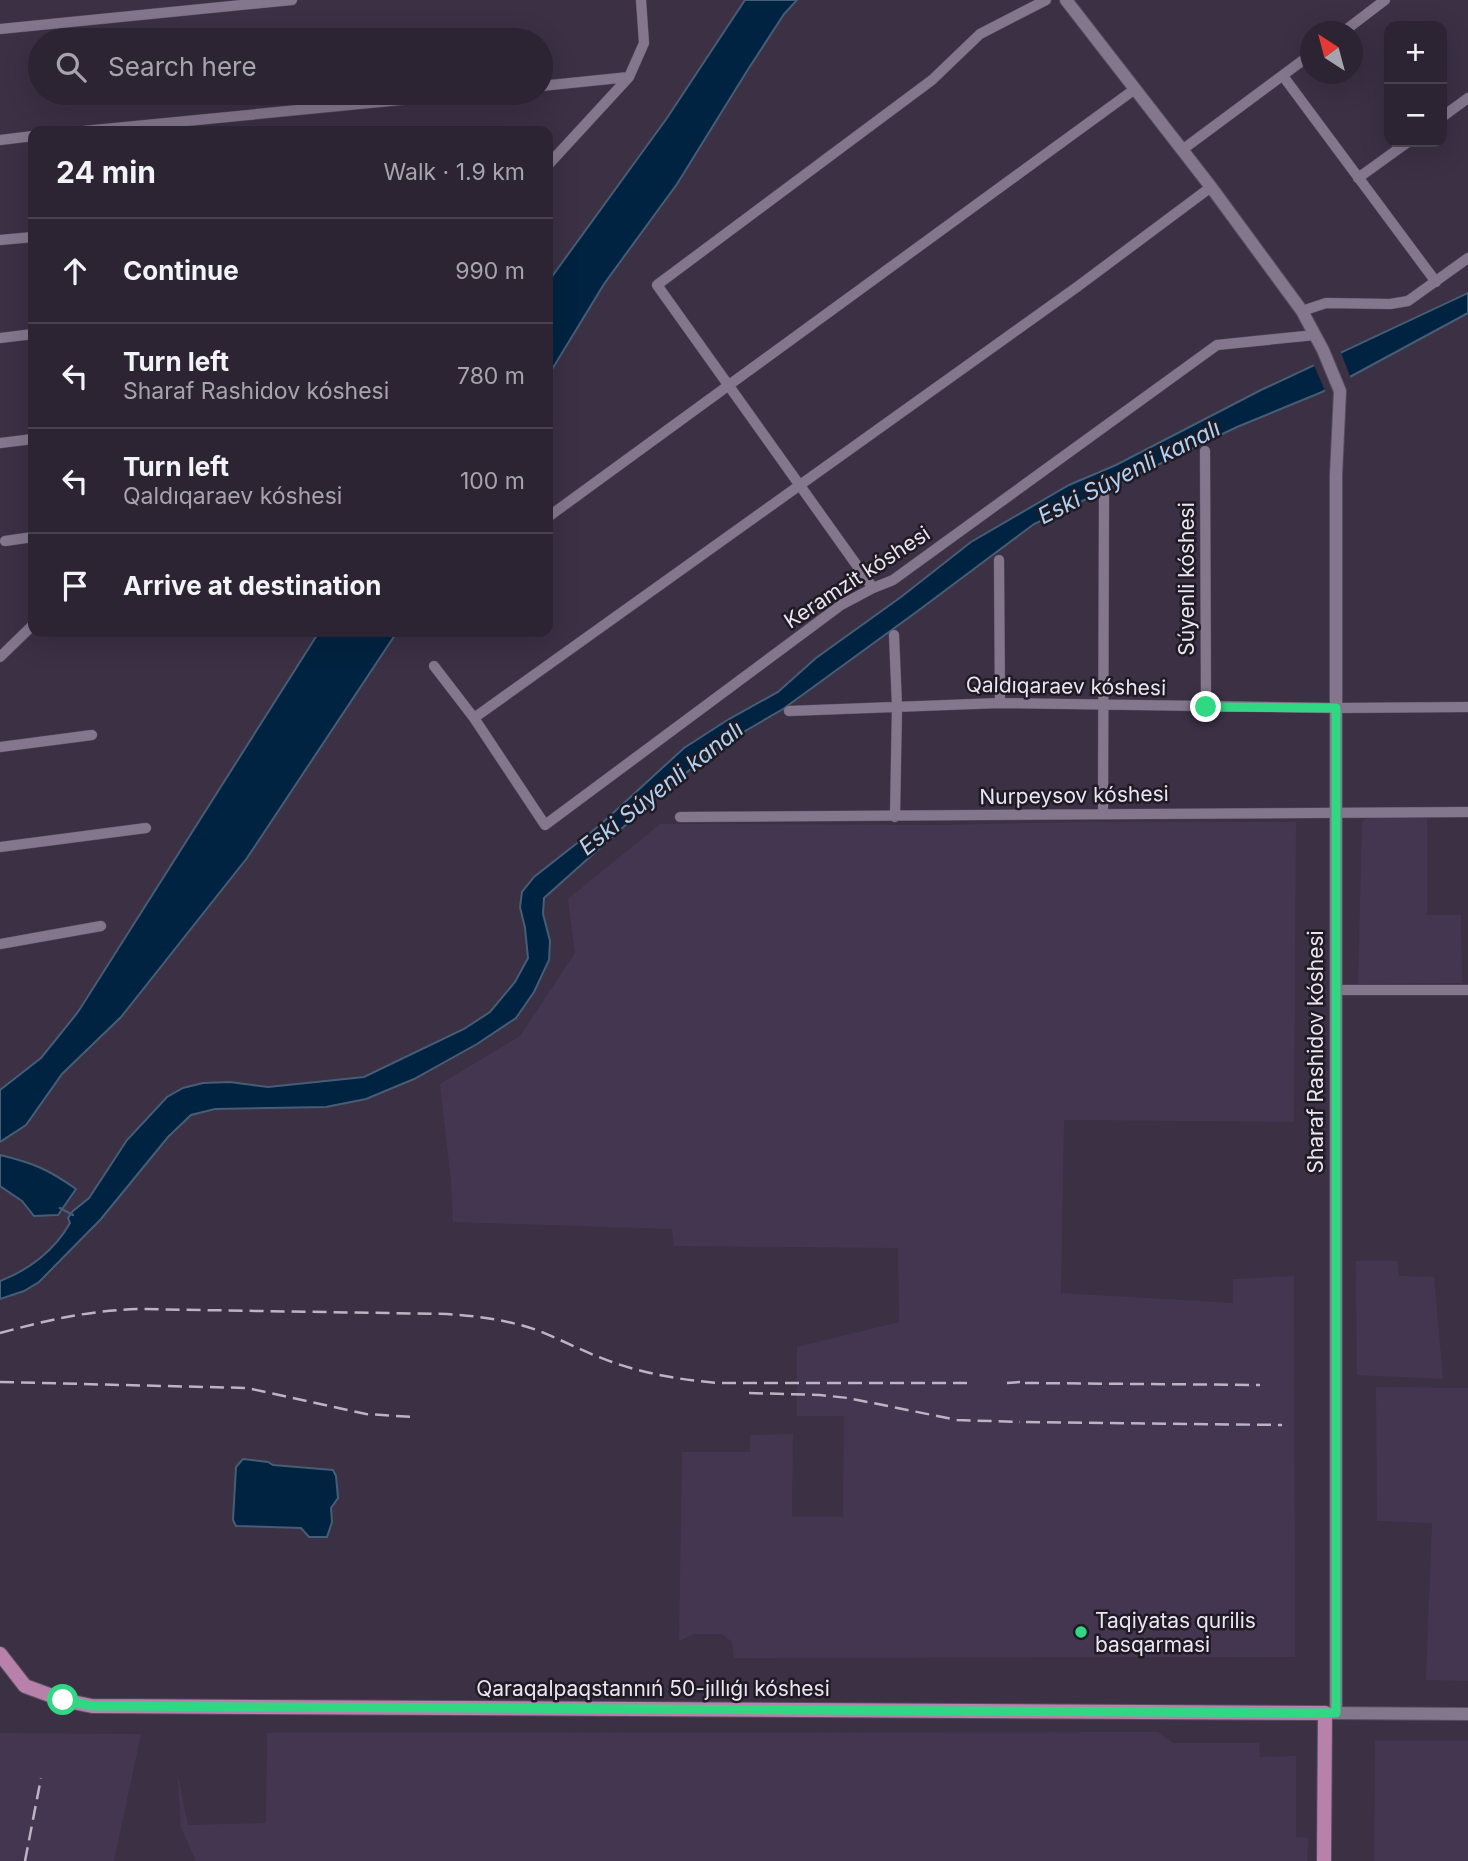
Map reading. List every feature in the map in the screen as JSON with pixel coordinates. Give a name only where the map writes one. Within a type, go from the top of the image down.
[{"type":"main road","name":"Qaraqalpaqstannıń 50-jıllıǵı kóshesi","points":[[0,1654],[25,1686],[63,1700],[93,1706],[1331,1713]]},
{"type":"main road","name":"Sharaf Rashidov kóshesi","points":[[1324,1861],[1331,1713]]},
{"type":"street","points":[[0,29],[292,0]]},
{"type":"street","points":[[553,160],[629,77],[643,43],[641,0]]},
{"type":"street","points":[[873,588],[656,285],[932,80],[980,34],[1046,0]]},
{"type":"street","points":[[1357,21],[1385,0]]},
{"type":"street","points":[[1070,1],[1302,311],[1315,335]]},
{"type":"street","points":[[1182,150],[1300,63]]},
{"type":"street","points":[[1283,76],[1436,282]]},
{"type":"street","points":[[553,85],[629,77]]},
{"type":"street","points":[[553,513],[1135,89]]},
{"type":"street","points":[[1447,113],[1468,98]]},
{"type":"street","points":[[135,126],[349,105]]},
{"type":"street","points":[[0,140],[28,137]]},
{"type":"street","points":[[1358,178],[1401,147]]},
{"type":"street","points":[[474,718],[801,486],[1211,187]]},
{"type":"street","points":[[0,240],[28,237]]},
{"type":"street","points":[[1302,311],[1326,303],[1390,304],[1408,301],[1468,258]]},
{"type":"street","points":[[0,338],[28,335]]},
{"type":"street","name":"Sharaf Rashidov kóshesi","points":[[1315,335],[1340,391],[1336,475],[1331,1713]]},
{"type":"street","name":"Keramzit kóshesi","points":[[435,666],[474,718],[545,825],[841,605],[893,580],[1217,345],[1315,335]]},
{"type":"street","points":[[0,443],[28,440]]},
{"type":"street","name":"Súyenli kóshesi","points":[[1205,451],[1206,707]]},
{"type":"street","points":[[1103,814],[1104,498]]},
{"type":"street","points":[[5,541],[28,538]]},
{"type":"street","points":[[999,560],[1000,703]]},
{"type":"street","points":[[0,657],[28,630]]},
{"type":"street","points":[[894,635],[897,706],[895,817]]},
{"type":"street","name":"Qaldıqaraev kóshesi","points":[[789,711],[1000,703],[1206,707],[1468,707]]},
{"type":"street","points":[[0,747],[92,735]]},
{"type":"street","name":"Nurpeysov kóshesi","points":[[680,817],[1468,812]]},
{"type":"street","points":[[0,847],[146,828]]},
{"type":"street","points":[[0,944],[100,926]]},
{"type":"street","points":[[1336,990],[1468,990]]},
{"type":"street","points":[[1331,1713],[1468,1714]]},
{"type":"shaded area","points":[[1368,816],[1427,818],[1427,915],[1461,915],[1462,983],[1358,984],[1362,822]]},
{"type":"shaded area","points":[[1296,822],[1294,1122],[1064,1120],[1061,1293],[1233,1303],[1233,1279],[1294,1276],[1295,1657],[734,1658],[732,1642],[722,1634],[694,1634],[679,1641],[682,1452],[750,1452],[750,1435],[793,1434],[792,1517],[843,1517],[844,1416],[797,1416],[797,1347],[899,1322],[898,1248],[674,1246],[672,1229],[453,1222],[440,1084],[520,1036],[575,953],[568,899],[660,824],[946,825]]},
{"type":"shaded area","points":[[1356,1261],[1398,1261],[1399,1276],[1434,1277],[1443,1379],[1357,1375]]},
{"type":"shaded area","points":[[1376,1387],[1468,1388],[1468,1681],[1426,1680],[1432,1523],[1377,1521]]},
{"type":"shaded area","points":[[1158,1732],[1173,1743],[1259,1743],[1260,1757],[1296,1756],[1296,1837],[1308,1838],[1307,1861],[196,1861],[181,1828],[177,1771],[188,1825],[266,1823],[267,1733]]},
{"type":"shaded area","points":[[0,1733],[141,1734],[114,1861],[0,1861]]},
{"type":"shaded area","points":[[1375,1741],[1468,1741],[1468,1861],[1374,1861]]},
{"type":"water","points":[[745,0],[797,0],[784,14],[677,184],[604,284],[553,368],[553,275],[667,118]]},
{"type":"water","name":"Eski Súyenli kanalı","points":[[1468,293],[1468,313],[1322,392],[1237,427],[1034,524],[783,709],[721,745],[667,788],[544,898],[543,914],[550,941],[549,960],[534,992],[516,1018],[477,1044],[414,1079],[366,1099],[326,1107],[215,1109],[191,1115],[168,1137],[101,1219],[39,1282],[24,1291],[0,1299],[0,1281],[31,1265],[57,1242],[70,1223],[68,1218],[73,1211],[89,1198],[127,1140],[167,1097],[183,1088],[203,1083],[230,1082],[268,1087],[364,1077],[464,1029],[490,1012],[515,982],[528,958],[520,907],[522,892],[534,877],[600,825],[684,748],[778,692],[816,658],[971,542],[1069,485],[1116,465],[1261,390]]},
{"type":"water","points":[[316,637],[394,637],[247,858],[121,1017],[62,1074],[26,1125],[0,1142],[0,1090],[41,1058],[78,1012]]},
{"type":"water","points":[[0,1155],[40,1168],[76,1189],[58,1215],[34,1216],[22,1201],[0,1186]]},
{"type":"water","points":[[243,1459],[273,1465],[333,1470],[338,1498],[331,1508],[332,1522],[327,1537],[309,1537],[301,1528],[236,1526],[233,1520],[236,1467]]},
{"type":"pier","points":[[1340,350],[1351,379],[1326,393],[1313,363]]},
{"type":"waterway","points":[[60,1208],[73,1215]]},
{"type":"railway","points":[[0,1333],[67,1317],[137,1309],[447,1314],[492,1319],[526,1327],[625,1366],[691,1380],[718,1383],[967,1383]]},
{"type":"railway","points":[[0,1382],[247,1388],[366,1414],[413,1417]]},
{"type":"railway","points":[[1007,1383],[1020,1382]]},
{"type":"railway","points":[[1025,1383],[1260,1385]]},
{"type":"railway","points":[[749,1393],[820,1395],[957,1420],[1020,1422]]},
{"type":"railway","points":[[1026,1422],[1282,1425]]},
{"type":"railway","points":[[25,1861],[41,1778]]},
{"type":"place","name":"Taqiyatas qurilis basqarmasi","points":[[1081,1632]]},
{"type":"route","points":[[63,1700],[93,1706],[1336,1713],[1336,708],[1206,707]]}]
